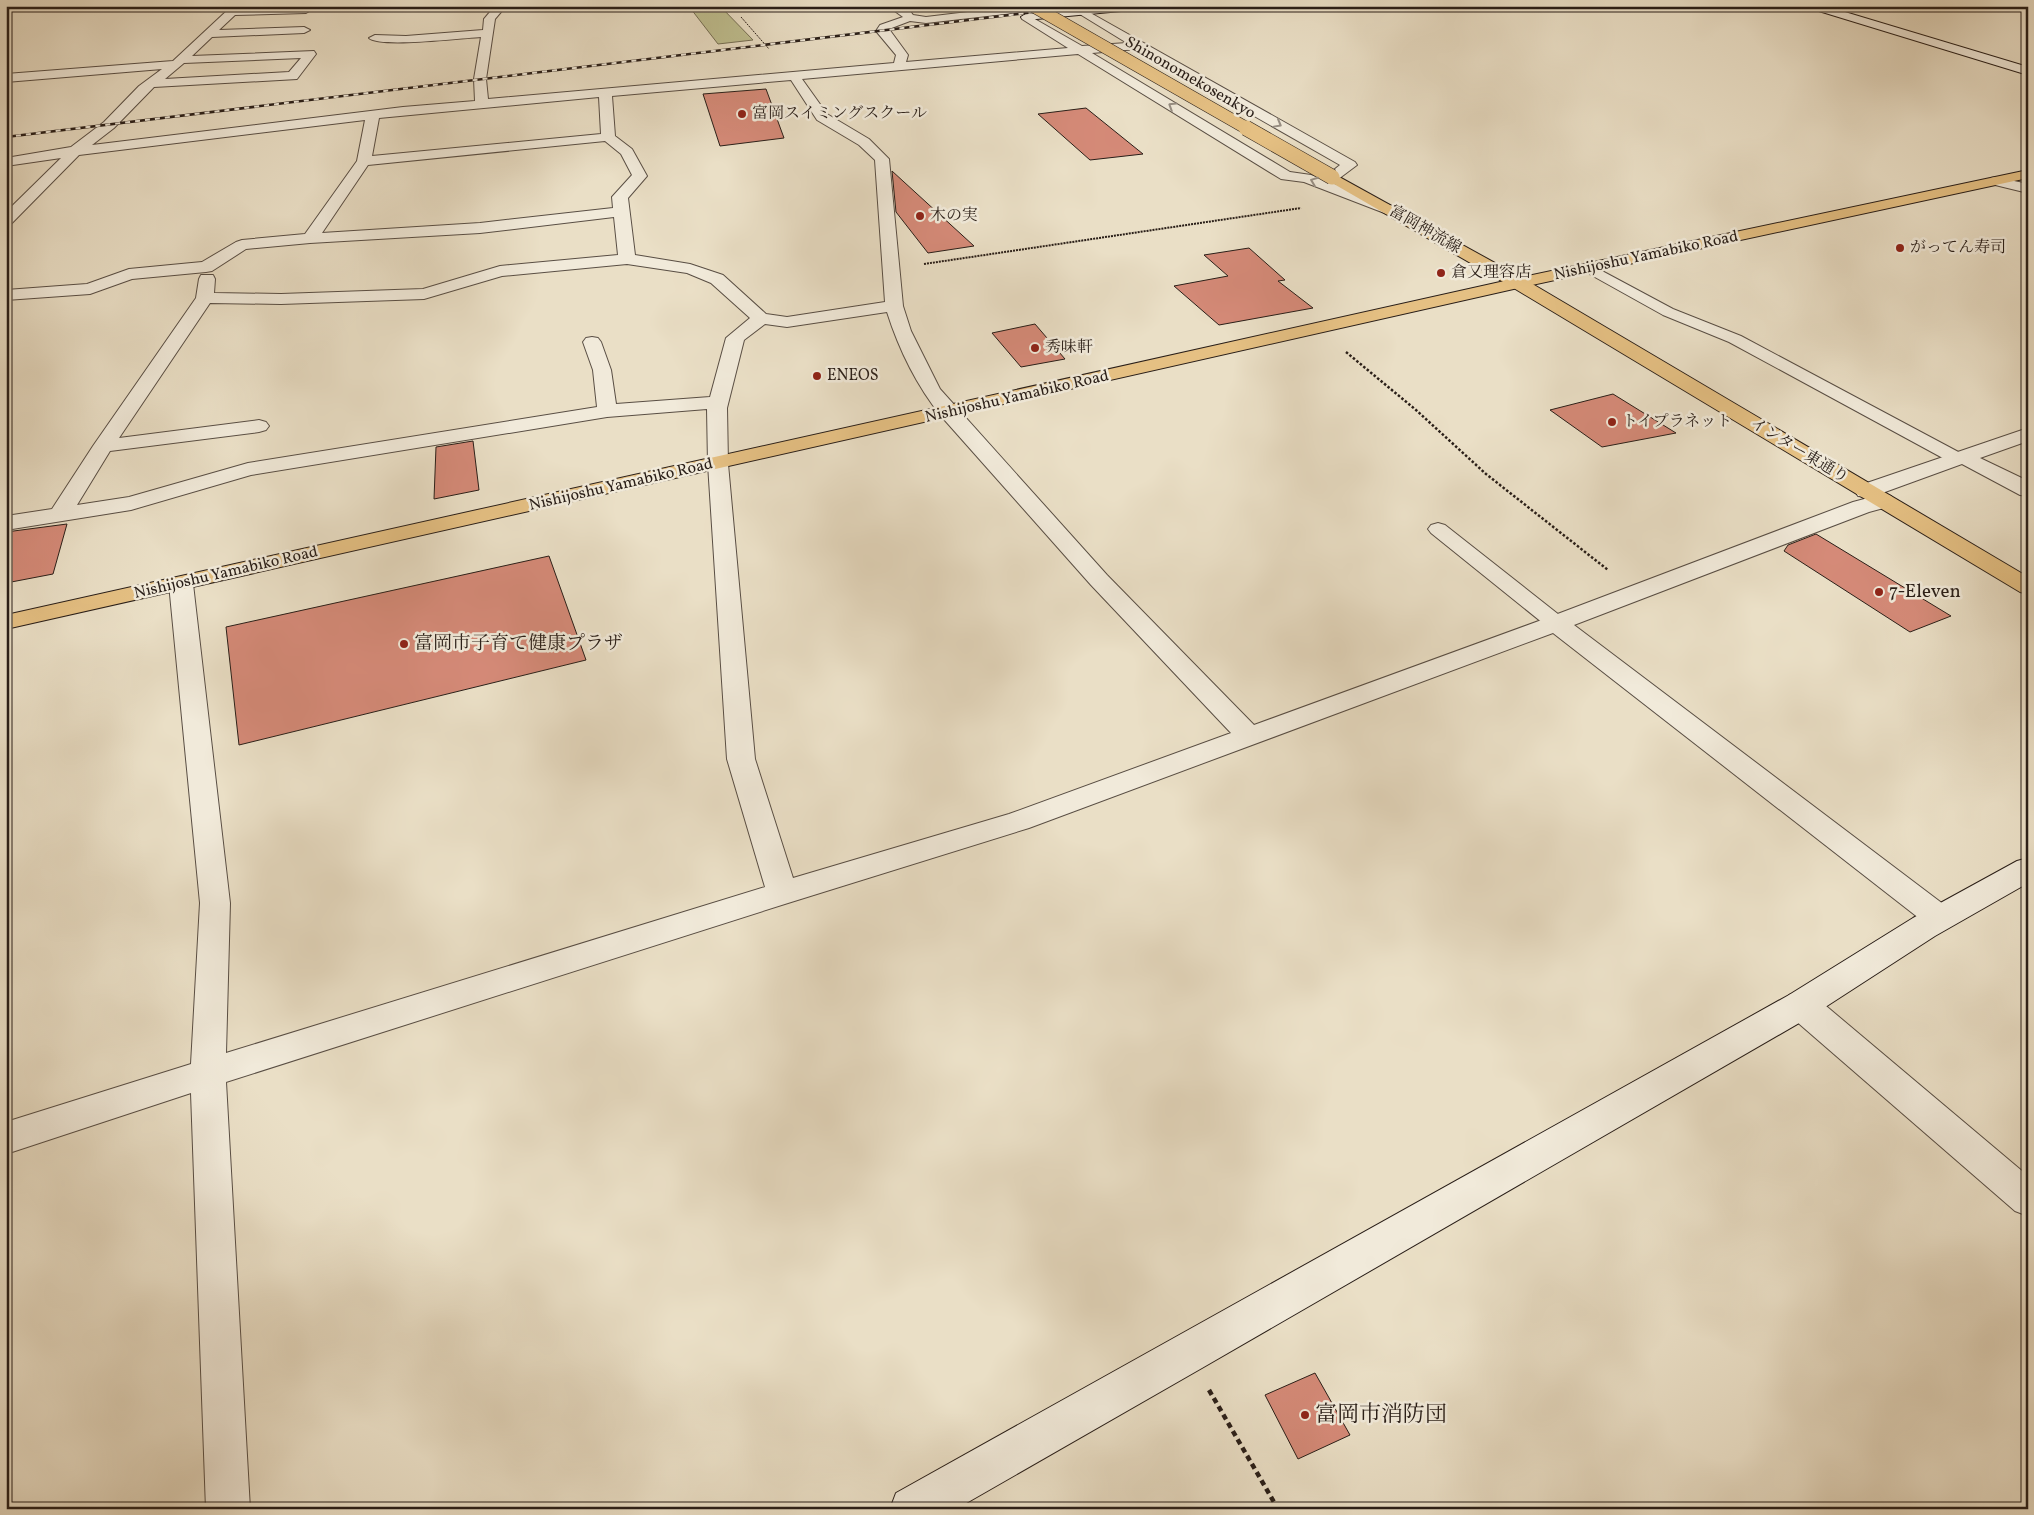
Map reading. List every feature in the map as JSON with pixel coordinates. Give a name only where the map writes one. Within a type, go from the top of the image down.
[{"type":"main road","name":"Shinonomekosenkyo","points":[[1030,12],[1332,177]]},
{"type":"main road","name":"Nishijoshu Yamabiko Road","points":[[6,622],[718,464],[1518,283],[2028,174]]},
{"type":"main road","name":"富岡神流線","points":[[1332,177],[1518,283]]},
{"type":"main road","name":"インター東通り","points":[[1518,283],[2028,588]]},
{"type":"street","points":[[482,104],[480,79],[487,33],[490,19],[501,6]]},
{"type":"street","points":[[895,6],[905,12],[909,18]]},
{"type":"street","points":[[899,67],[902,55],[896,45],[882,31],[884,27],[909,18],[926,20],[1011,8],[1048,6]]},
{"type":"street","points":[[1030,12],[1083,13],[1142,6]]},
{"type":"street","points":[[1813,6],[2028,71]]},
{"type":"street","points":[[6,221],[75,150],[109,125],[151,83],[178,62],[235,9],[306,10]]},
{"type":"street","points":[[1030,12],[1080,50],[1286,176],[1306,178],[1392,211]]},
{"type":"street","points":[[1083,13],[1350,165],[1332,177]]},
{"type":"street","points":[[208,34],[304,30]]},
{"type":"street","points":[[375,38],[406,39],[487,33]]},
{"type":"street","points":[[6,162],[75,150],[373,115],[1138,45]]},
{"type":"street","points":[[6,78],[178,62],[310,54],[293,76],[151,83]]},
{"type":"street","points":[[795,77],[822,117],[864,142],[882,159],[894,306],[902,331],[931,391],[1099,580],[1248,735]]},
{"type":"street","points":[[605,94],[608,137]]},
{"type":"street","points":[[310,238],[364,161],[373,115]]},
{"type":"street","points":[[364,161],[608,137],[627,152],[640,176],[620,197],[627,259]]},
{"type":"street","points":[[1996,181],[2028,189]]},
{"type":"street","points":[[6,295],[90,289],[129,274],[206,267],[242,245],[310,238],[480,228],[621,212]]},
{"type":"street","points":[[205,298],[281,299],[424,294],[500,271],[627,259],[690,269],[717,279],[761,318],[787,322],[894,306]]},
{"type":"street","points":[[60,514],[103,446],[205,298],[208,274],[206,267]]},
{"type":"street","points":[[761,318],[735,338],[719,402],[718,464],[741,758],[782,893]]},
{"type":"street","points":[[592,342],[602,370],[606,411]]},
{"type":"street","points":[[6,523],[132,503],[248,469],[350,454],[606,411],[719,402]]},
{"type":"street","points":[[103,446],[259,426]]},
{"type":"street","points":[[6,1138],[782,893],[1018,821],[1556,623],[1861,507],[1875,496],[1960,458],[2024,438]]},
{"type":"street","points":[[1960,458],[2028,490]]},
{"type":"street","points":[[181,584],[215,903],[208,1073],[228,1509]]},
{"type":"street","points":[[1556,623],[1940,918]]},
{"type":"street","points":[[912,1509],[1801,1005],[1940,918],[2028,869]]},
{"type":"street","points":[[1801,1005],[2028,1199]]},
{"type":"lane","points":[[1589,268],[1668,312],[1734,339],[1960,458]]},
{"type":"lane","points":[[1438,528],[1556,623]]},
{"type":"path","points":[[741,17],[795,77]]},
{"type":"path","points":[[891,269],[1304,208]]},
{"type":"path","points":[[1318,328],[1416,410],[1486,474],[1636,592]]},
{"type":"path","points":[[1188,1354],[1278,1509]]},
{"type":"green space","points":[[720,6],[753,40],[718,44],[691,9]]},
{"type":"building","points":[[766,89],[784,138],[720,146],[703,94]]},
{"type":"building","points":[[1086,108],[1143,154],[1090,160],[1038,114]]},
{"type":"building","points":[[892,171],[974,246],[928,253],[896,212]]},
{"type":"building","points":[[1249,248],[1285,280],[1278,281],[1313,308],[1219,325],[1174,286],[1228,276],[1204,255]]},
{"type":"building","name":"秀味軒","points":[[1035,324],[1065,359],[1021,367],[992,333]]},
{"type":"building","name":"トイプラネット","points":[[1613,394],[1676,433],[1602,447],[1550,410]]},
{"type":"building","points":[[473,441],[479,490],[434,499],[436,447]]},
{"type":"building","points":[[67,524],[53,574],[6,583],[6,532]]},
{"type":"building","name":"7-Eleven","points":[[1816,534],[1951,616],[1910,632],[1784,551],[1788,545]]},
{"type":"building","name":"富岡市子育て健康プラザ","points":[[549,556],[586,660],[239,745],[226,627]]},
{"type":"building","points":[[1315,1373],[1350,1435],[1298,1459],[1265,1395]]},
{"type":"railway","points":[[6,137],[1084,6]]},
{"type":"place","name":"富岡スイミングスクール","points":[[742,114]]},
{"type":"place","name":"木の実","points":[[920,216]]},
{"type":"place","name":"がってん寿司","points":[[1900,248]]},
{"type":"place","name":"倉又理容店","points":[[1441,273]]},
{"type":"place","name":"秀味軒","points":[[1035,348]]},
{"type":"place","name":"ENEOS","points":[[817,376]]},
{"type":"place","name":"トイプラネット","points":[[1612,422]]},
{"type":"place","name":"7-Eleven","points":[[1879,592]]},
{"type":"place","name":"富岡市子育て健康プラザ","points":[[404,644]]},
{"type":"place","name":"富岡市消防団","points":[[1305,1415]]}]
